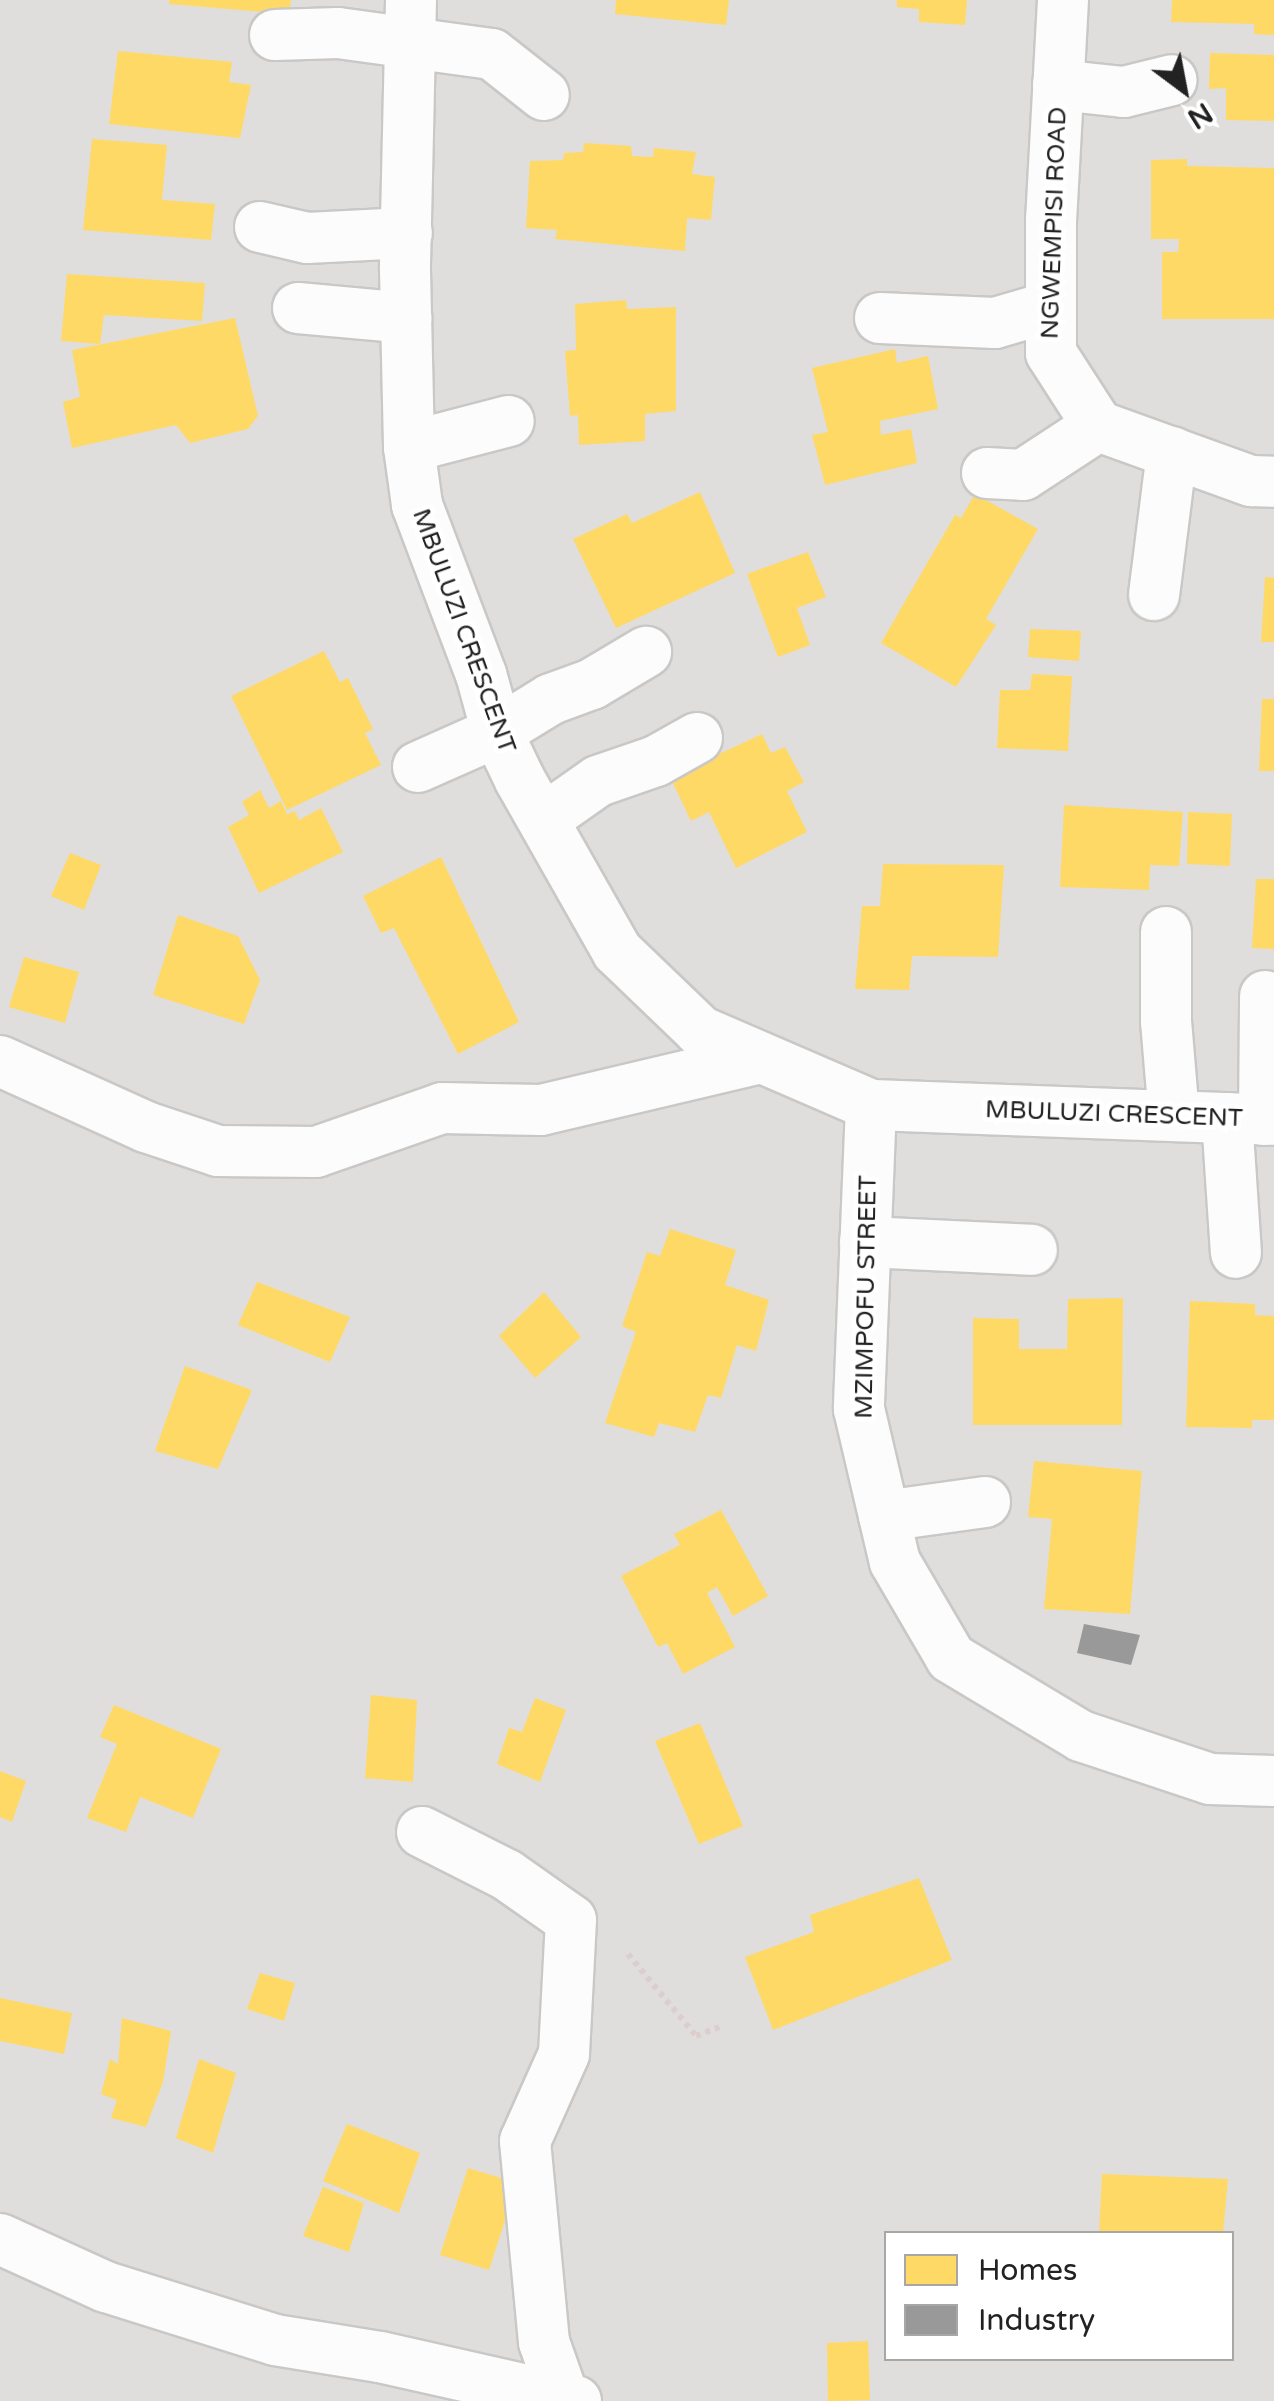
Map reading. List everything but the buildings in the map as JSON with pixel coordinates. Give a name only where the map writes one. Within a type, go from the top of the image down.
[{"type":"street","name":"NGWEMPISI ROAD","points":[[1063,0],[1051,353],[1098,426]]},
{"type":"street","points":[[276,35],[338,34],[411,23],[492,54],[544,96]]},
{"type":"street","name":"MBULUZI CRESCENT","points":[[411,23],[407,318],[409,447],[417,505],[481,674],[498,732],[618,951],[700,1030],[871,1105],[1255,1119]]},
{"type":"street","points":[[1058,85],[1124,92],[1172,80]]},
{"type":"street","points":[[260,227],[307,238],[407,233]]},
{"type":"street","points":[[880,318],[996,324],[1050,307]]},
{"type":"street","points":[[298,308],[407,318]]},
{"type":"street","points":[[409,447],[509,421]]},
{"type":"street","points":[[986,472],[1023,475],[1098,426],[1251,481],[1274,482]]},
{"type":"street","points":[[1154,595],[1172,452]]},
{"type":"street","points":[[418,766],[498,732],[551,699],[592,684],[646,652]]},
{"type":"street","points":[[544,819],[598,780],[656,761],[696,738]]},
{"type":"street","points":[[1166,932],[1166,1020],[1174,1116]]},
{"type":"street","points":[[1236,1253],[1255,1119],[1265,996]]},
{"type":"street","points":[[0,1062],[146,1127],[218,1151],[316,1152],[442,1108],[541,1110],[760,1058]]},
{"type":"street","name":"MZIMPOFU STREET","points":[[871,1105],[858,1410],[895,1562],[951,1658],[1081,1736],[1210,1779],[1274,1782]]},
{"type":"street","points":[[865,1242],[1032,1250]]},
{"type":"street","points":[[884,1516],[985,1502]]},
{"type":"street","points":[[422,1832],[507,1876],[571,1920],[564,2054],[525,2141],[544,2342],[569,2398]]},
{"type":"street","points":[[0,2240],[106,2286],[275,2340],[380,2357],[569,2398]]},
{"type":"path","points":[[571,1920],[620,1946],[696,2036],[719,2028]]},
{"type":"shaded area","points":[[0,0],[1274,0],[1274,2401],[0,2401]]}]
